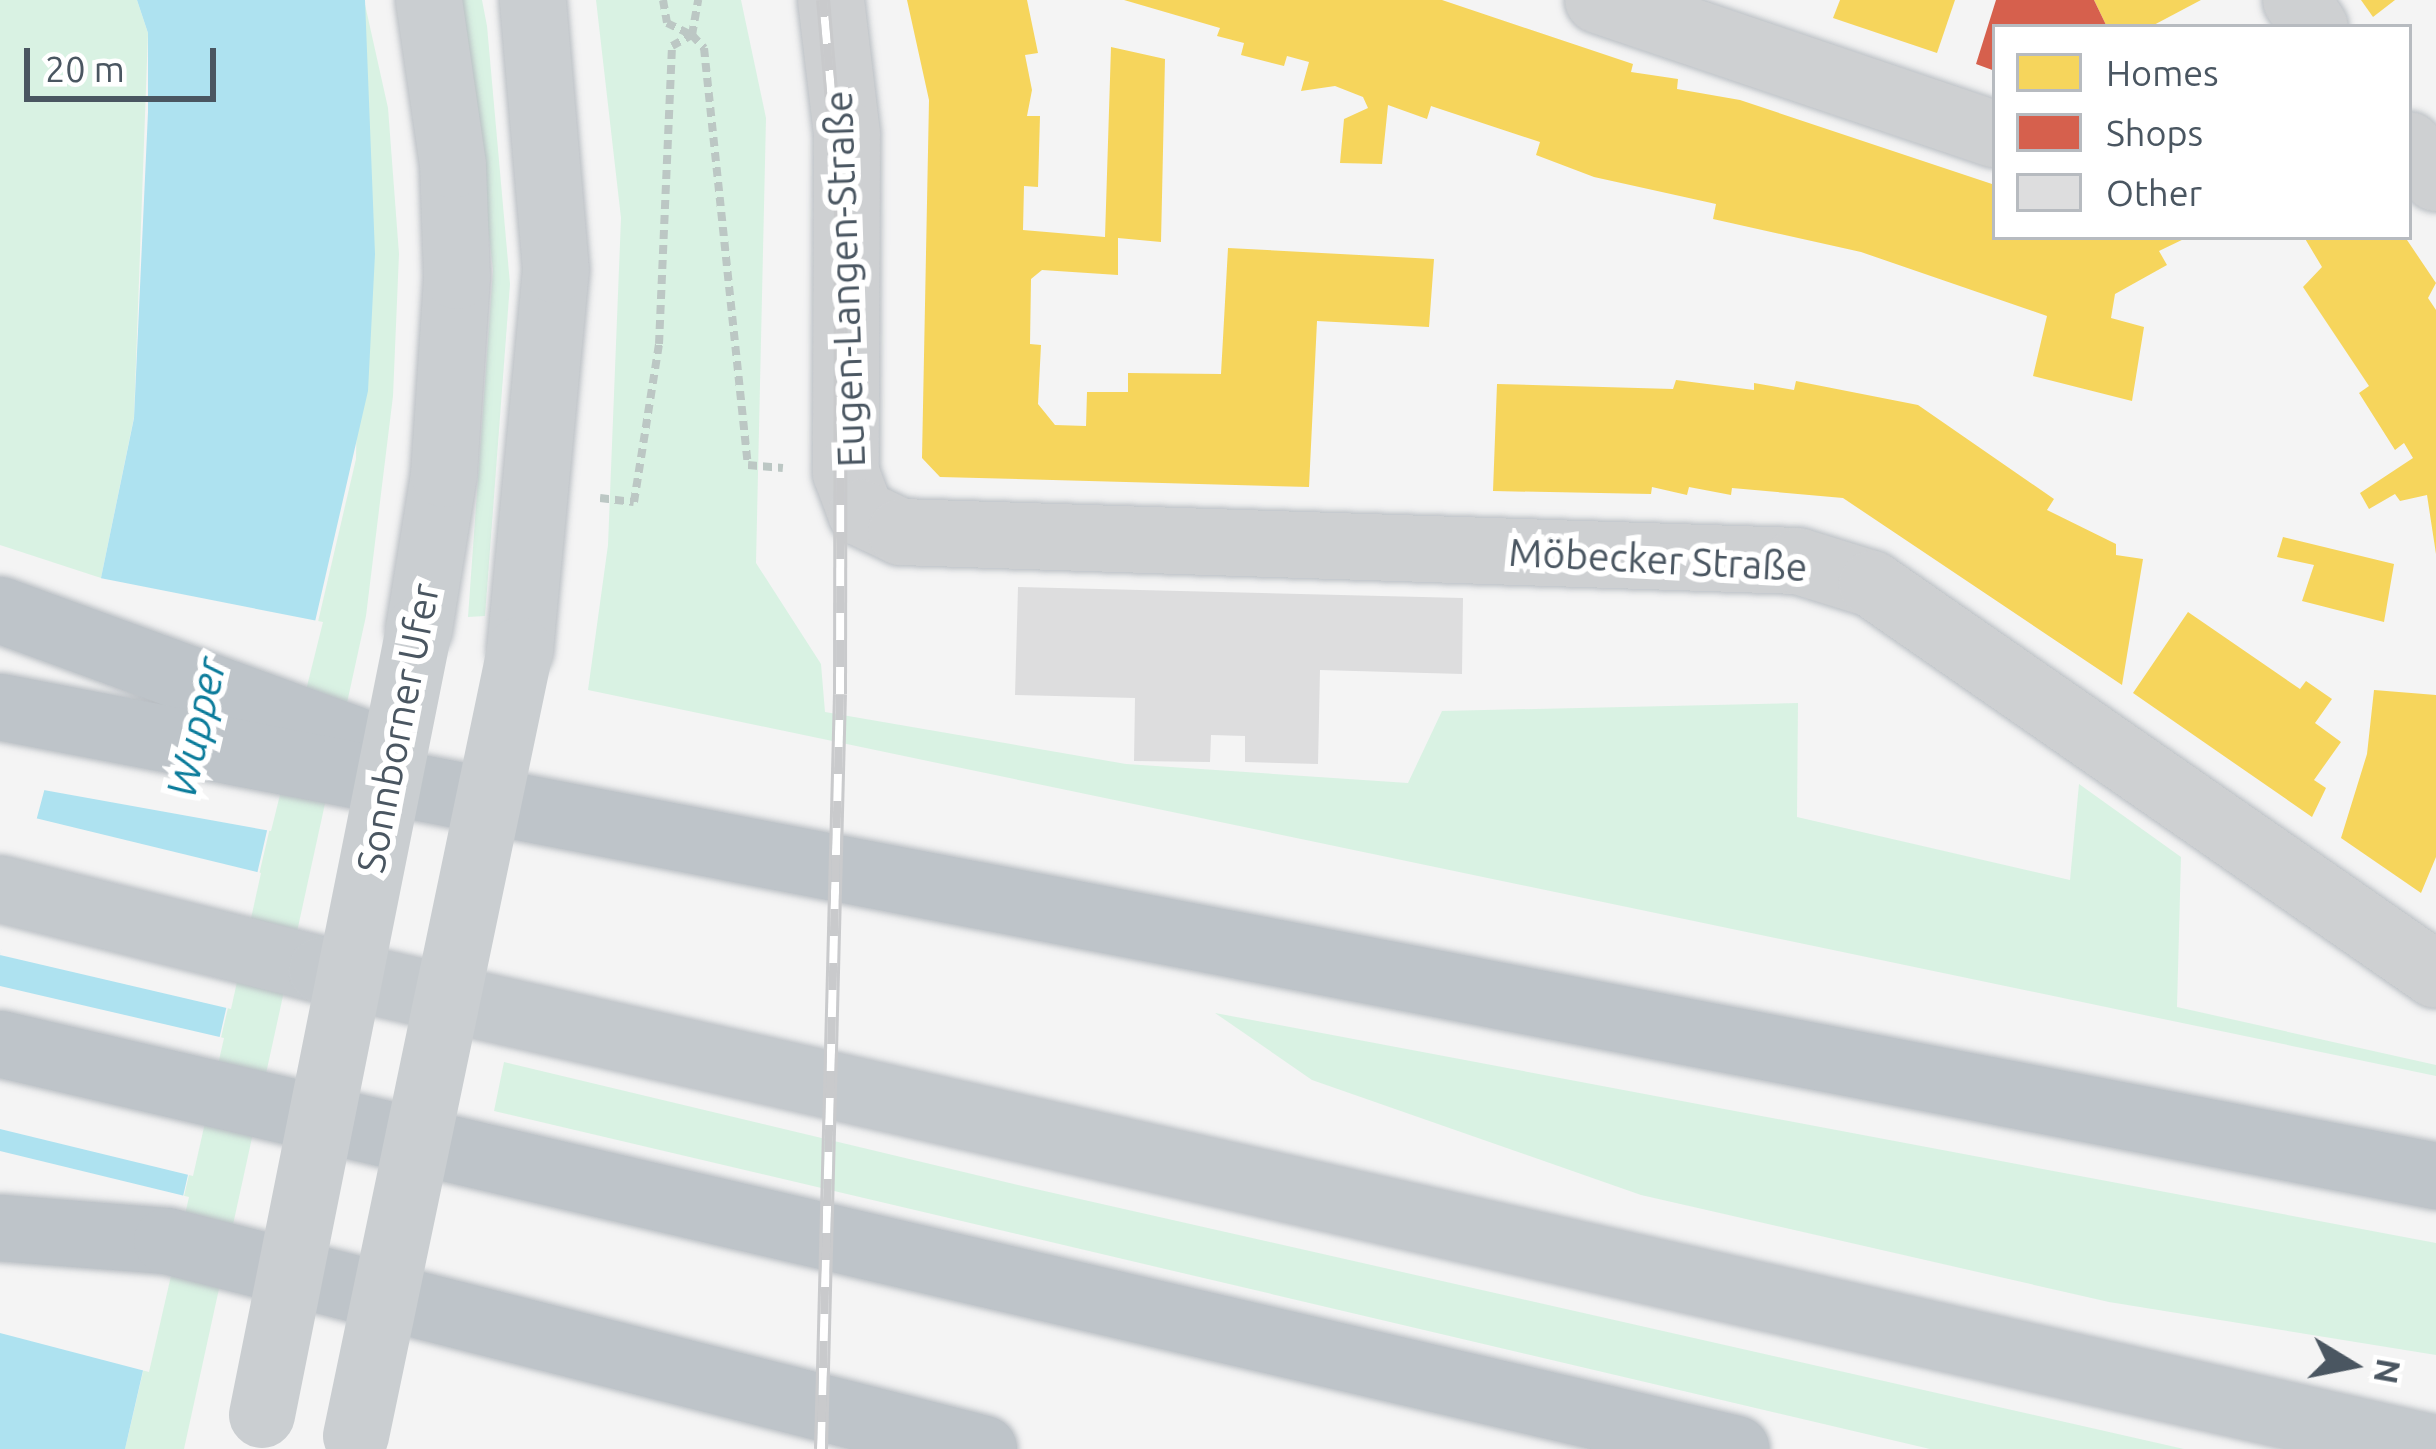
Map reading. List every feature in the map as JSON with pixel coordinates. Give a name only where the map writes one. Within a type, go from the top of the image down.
[{"type":"highway","points":[[0,610],[366,762]]},
{"type":"highway","points":[[0,707],[366,762],[552,813],[2436,1176]]},
{"type":"highway","points":[[0,890],[322,970],[2436,1449]]},
{"type":"highway","points":[[0,1044],[1736,1449]]},
{"type":"highway","points":[[0,1197],[984,1449]]},
{"type":"highway","points":[[0,1228],[167,1241]]},
{"type":"main road","name":"Sonnborner Ufer","points":[[258,1432],[419,629],[444,474],[457,276],[453,165],[429,0]]},
{"type":"main road","points":[[355,1442],[520,650],[539,492],[556,271],[533,0]]},
{"type":"street","name":"Eugen-Langen-Straße","points":[[831,0],[847,134],[846,473],[861,513],[901,532]]},
{"type":"street","points":[[1598,0],[1992,133]]},
{"type":"street","points":[[2412,149],[2436,178]]},
{"type":"street","name":"Möbecker Straße","points":[[901,532],[1798,561],[1872,584],[2436,974]]},
{"type":"path","points":[[663,0],[667,23],[692,35],[704,48],[748,465],[846,473]]},
{"type":"path","points":[[692,35],[698,0]]},
{"type":"path","points":[[539,492],[634,502],[658,344],[672,46],[692,35]]},
{"type":"green space","points":[[0,0],[137,0],[148,33],[134,417],[101,578],[0,545]]},
{"type":"green space","points":[[364,0],[388,108],[399,254],[393,396],[366,616],[184,1449],[125,1449],[356,459]]},
{"type":"green space","points":[[462,0],[482,0],[487,26],[510,284],[485,616],[468,617],[493,270]]},
{"type":"green space","points":[[596,0],[741,0],[766,118],[756,563],[821,664],[825,712],[1126,764],[1408,783],[1442,711],[1798,703],[1797,817],[2070,880],[2079,784],[2181,857],[2177,1007],[2436,1065],[2436,1076],[588,690],[608,545],[621,218]]},
{"type":"green space","points":[[1215,1013],[2436,1243],[2436,1355],[2109,1302],[1641,1195],[1312,1080]]},
{"type":"green space","points":[[504,1062],[1018,1185],[2184,1449],[1930,1449],[494,1111]]},
{"type":"water","name":"Wupper","points":[[137,0],[365,0],[375,254],[368,391],[125,1449],[0,1449],[0,956],[101,578],[134,418],[148,112],[148,33]]},
{"type":"pier","points":[[95,577],[323,622],[271,831],[38,789]]},
{"type":"pier","points":[[31,817],[261,873],[231,1009],[0,955]]},
{"type":"pier","points":[[0,986],[224,1038],[193,1176],[0,1129]]},
{"type":"pier","points":[[0,1151],[189,1197],[149,1372],[0,1333]]},
{"type":"building: Homes","points":[[907,0],[1027,0],[1038,53],[1025,55],[1032,90],[1027,116],[1040,116],[1038,187],[1024,186],[1023,230],[1105,237],[1111,47],[1165,59],[1161,242],[1118,238],[1118,275],[1042,270],[1031,279],[1030,344],[1041,345],[1038,404],[1055,425],[1086,426],[1087,392],[1128,392],[1128,373],[1221,374],[1228,248],[1434,259],[1429,327],[1317,321],[1309,487],[940,477],[922,458],[929,100]]},
{"type":"building: Homes","points":[[1124,0],[1442,0],[1633,64],[1631,72],[1678,79],[1677,89],[1740,100],[1992,184],[1992,240],[2182,240],[2159,251],[2167,265],[2115,294],[2111,318],[2144,327],[2132,401],[2033,376],[2047,316],[1861,252],[1713,219],[1716,204],[1594,177],[1536,155],[1540,142],[1431,106],[1427,119],[1388,105],[1382,164],[1340,163],[1344,119],[1368,108],[1363,97],[1335,86],[1301,91],[1309,62],[1287,56],[1284,66],[1241,55],[1244,43],[1217,36],[1220,28]]},
{"type":"building: Homes","points":[[1840,0],[1955,0],[1937,53],[1833,18]]},
{"type":"building: Homes","points":[[2094,0],[2201,0],[2156,24],[2106,24]]},
{"type":"building: Homes","points":[[2361,0],[2395,0],[2373,17]]},
{"type":"building: Homes","points":[[2306,240],[2407,240],[2436,283],[2428,298],[2436,310],[2436,554],[2427,495],[2400,501],[2395,494],[2369,509],[2360,493],[2413,458],[2404,443],[2395,450],[2359,393],[2369,386],[2303,287],[2322,267]]},
{"type":"building: Homes","points":[[1676,380],[1754,390],[1754,383],[1794,390],[1796,381],[1918,405],[2054,499],[2047,510],[2116,544],[2116,555],[2143,559],[2122,685],[1843,498],[1732,488],[1731,495],[1689,487],[1687,495],[1652,487],[1651,494],[1493,491],[1497,384],[1673,389]]},
{"type":"building: Homes","points":[[2283,537],[2394,564],[2384,622],[2302,601],[2314,565],[2277,557]]},
{"type":"building: Homes","points":[[2188,612],[2300,689],[2306,681],[2332,699],[2315,723],[2341,742],[2314,780],[2326,788],[2312,817],[2133,693]]},
{"type":"building: Homes","points":[[2374,690],[2436,695],[2436,857],[2421,893],[2341,838],[2367,754]]},
{"type":"building: Shops","points":[[1996,0],[2094,0],[2106,24],[1992,24],[1992,70],[1976,64]]},
{"type":"building: Other","points":[[1018,587],[1463,598],[1462,674],[1320,670],[1318,764],[1245,762],[1245,736],[1211,735],[1210,762],[1134,761],[1135,698],[1015,695]]},
{"type":"railway","points":[[821,1449],[840,694],[841,205],[823,0]]}]
